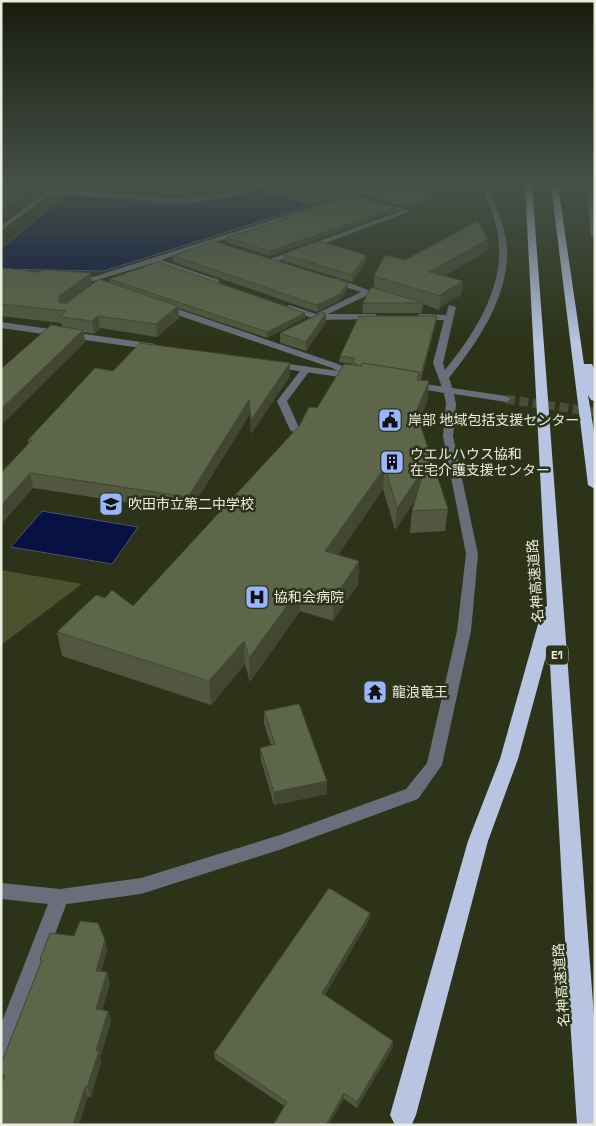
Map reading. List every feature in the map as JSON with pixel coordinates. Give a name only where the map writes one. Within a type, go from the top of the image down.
[{"type":"highway","name":"名神高速道路","points":[[531,238],[577,958],[590,1125]]},
{"type":"highway","points":[[562,238],[595,398]]},
{"type":"highway","points":[[562,238],[595,485]]},
{"type":"highway","points":[[403,1115],[478,841],[509,759],[554,598]]},
{"type":"street","points":[[71,278],[97,283],[153,260],[225,238]]},
{"type":"street","points":[[272,260],[334,238]]},
{"type":"street","points":[[446,384],[494,297],[502,276],[503,247],[501,238]]},
{"type":"street","points":[[211,242],[229,247]]},
{"type":"street","points":[[263,257],[289,266]]},
{"type":"street","points":[[153,260],[226,285]]},
{"type":"street","points":[[324,277],[395,300]]},
{"type":"street","points":[[312,319],[367,292]]},
{"type":"street","points":[[280,304],[312,319],[383,317]]},
{"type":"street","points":[[156,305],[272,340],[358,377],[267,364]]},
{"type":"street","points":[[1,891],[60,896],[141,886],[282,842],[412,794],[434,765],[464,631],[472,554],[448,436],[451,404],[438,363],[452,307]]},
{"type":"street","points":[[422,309],[450,318]]},
{"type":"street","points":[[412,318],[450,318]]},
{"type":"street","points":[[1,325],[161,348]]},
{"type":"street","points":[[295,430],[282,402],[306,369]]},
{"type":"street","points":[[400,383],[446,384],[506,399]]},
{"type":"street","points":[[1,1051],[60,896]]},
{"type":"green space","points":[[1,570],[82,584],[1,645]]},
{"type":"shaded area","points":[[15,238],[209,238],[104,271],[1,269],[1,249]]},
{"type":"shaded area","points":[[42,511],[138,527],[112,564],[11,547]]},
{"type":"building","points":[[226,238],[227,238],[308,238],[270,251]]},
{"type":"building","points":[[447,238],[488,239],[429,272],[463,281],[441,294],[441,296],[374,276],[385,255],[405,260]]},
{"type":"building","points":[[213,241],[348,283],[340,294],[317,305],[173,256]]},
{"type":"building","points":[[318,241],[366,255],[352,275],[283,254]]},
{"type":"building","points":[[158,262],[305,313],[267,332],[109,279]]},
{"type":"building","points":[[1,269],[36,272],[46,270],[91,273],[59,296],[59,303],[67,303],[99,279],[178,306],[156,324],[98,316],[92,321],[60,317],[66,311],[1,304]]},
{"type":"building","points":[[371,287],[423,303],[363,303]]},
{"type":"building","points":[[321,313],[326,313],[306,342],[280,333]]},
{"type":"building","points":[[359,316],[437,316],[421,375],[419,375],[419,372],[362,363],[362,366],[360,366],[352,362],[355,358],[340,356]]},
{"type":"building","points":[[51,325],[83,330],[1,409],[1,369]]},
{"type":"building","points":[[140,343],[290,363],[251,420],[249,400],[188,497],[30,473],[1,506],[1,473],[32,440],[28,440],[95,368],[113,371]]},
{"type":"building","points":[[362,363],[419,372],[417,380],[429,381],[416,412],[448,509],[412,511],[425,467],[397,508],[385,467],[325,551],[359,561],[334,598],[300,588],[249,658],[244,641],[209,681],[57,632],[96,595],[105,598],[112,590],[133,606],[300,425],[309,407],[317,408],[344,364],[362,366]]},
{"type":"building","points":[[299,704],[327,781],[274,792],[260,748],[275,744],[264,711]]},
{"type":"building","points":[[329,888],[370,913],[322,993],[393,1041],[357,1102],[344,1093],[326,1125],[273,1125],[287,1102],[214,1053]]},
{"type":"building","points":[[80,921],[98,923],[105,940],[96,971],[107,972],[96,1009],[108,1011],[96,1051],[99,1051],[73,1125],[1,1125],[1,1085],[5,1075],[1,1074],[1,1064],[42,960],[40,959],[50,933],[74,936]]},
{"type":"tunnel","points":[[506,399],[595,412]]},
{"type":"place","name":"岸部 地域包括支援センター","points":[[390,420]]},
{"type":"place","name":"ウエルハウス協和 在宅介護支援センター","points":[[392,462]]},
{"type":"place","name":"吹田市立第二中学校","points":[[111,504]]},
{"type":"place","name":"協和会病院","points":[[257,597]]},
{"type":"place","name":"龍浪竜王","points":[[375,692]]}]
